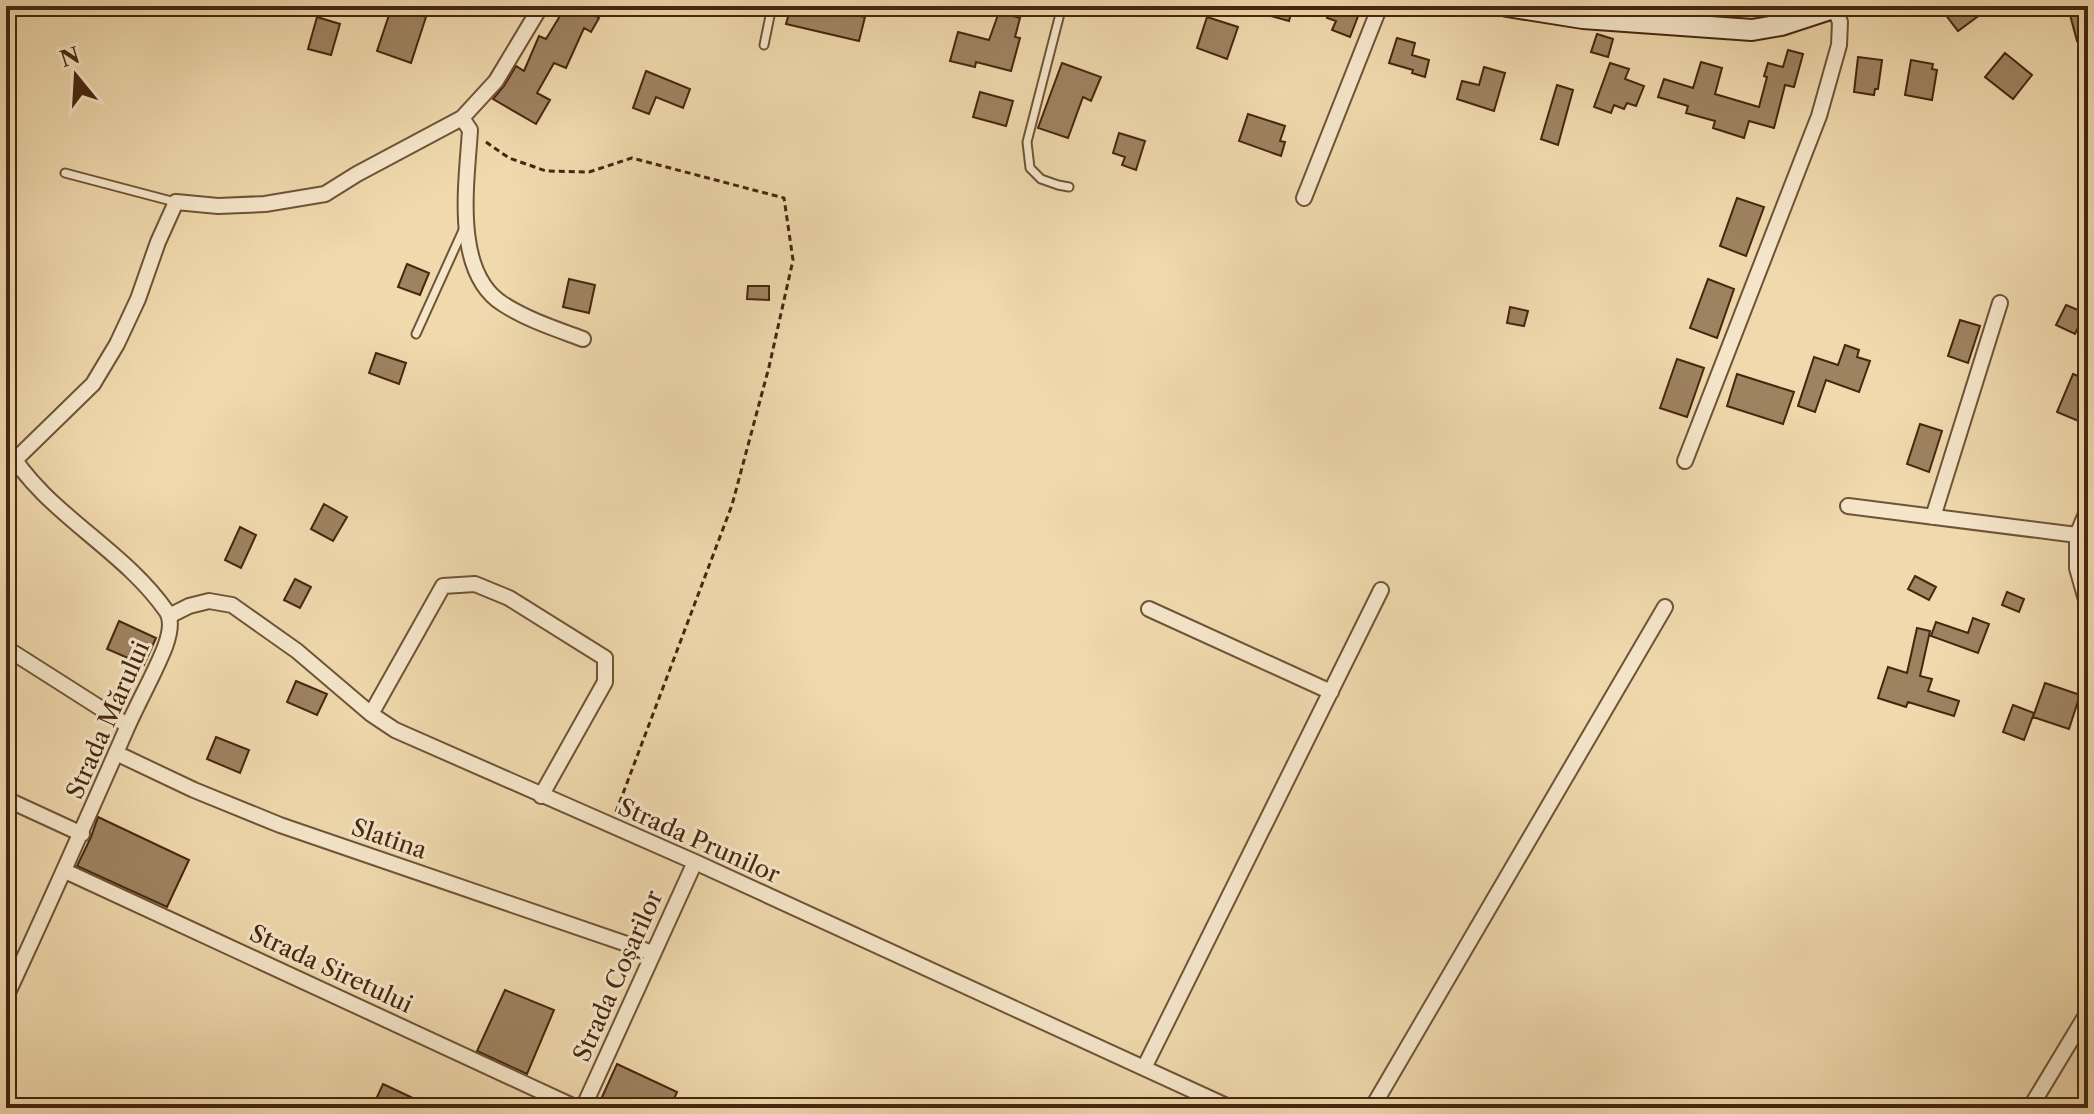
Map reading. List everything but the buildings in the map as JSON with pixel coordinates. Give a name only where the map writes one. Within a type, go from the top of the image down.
[{"type":"street","points":[[14,461],[93,384],[117,344],[138,299],[176,202],[218,206],[265,204],[325,194],[357,174],[466,124],[541,6]]},
{"type":"street","points":[[1304,198],[1380,6]]},
{"type":"street","points":[[1507,6],[1752,30],[1781,25],[1837,7],[1839,45],[1819,116],[1685,461]]},
{"type":"street","points":[[466,124],[465,226],[475,267],[485,287],[501,303],[540,323],[583,339]]},
{"type":"street","points":[[1933,517],[2000,303]]},
{"type":"street","name":"Strada Mărului","points":[[6,446],[32,483],[133,571],[169,616],[170,631],[82,834],[6,997]]},
{"type":"street","points":[[1848,506],[2077,535]]},
{"type":"street","points":[[2088,509],[2077,535],[2077,568],[2088,607]]},
{"type":"street","points":[[371,714],[443,586],[475,584],[509,598],[605,658],[605,682],[541,796]]},
{"type":"street","points":[[1144,1068],[1381,590]]},
{"type":"street","name":"Strada Prunilor","points":[[169,616],[209,601],[232,605],[297,651],[371,714],[395,730],[695,862],[1231,1108]]},
{"type":"street","points":[[1372,1108],[1665,607]]},
{"type":"street","points":[[1149,609],[1331,692]]},
{"type":"street","points":[[6,648],[127,725]]},
{"type":"street","name":"Slatina","points":[[116,753],[194,790],[280,825],[653,953]]},
{"type":"street","points":[[6,799],[82,834]]},
{"type":"street","name":"Strada Coșarilor","points":[[583,1108],[695,862]]},
{"type":"street","name":"Strada Siretului","points":[[65,871],[577,1108]]},
{"type":"street","points":[[2037,1106],[2088,1012]]},
{"type":"lane","points":[[764,45],[772,6]]},
{"type":"lane","points":[[1062,6],[1027,142],[1030,168],[1041,179],[1069,187]]},
{"type":"lane","points":[[65,173],[176,202]]},
{"type":"lane","points":[[416,334],[465,226]]},
{"type":"path","points":[[466,124],[509,158],[546,171],[589,172],[632,158],[784,198],[793,260],[769,367],[732,505],[611,827]]}]
